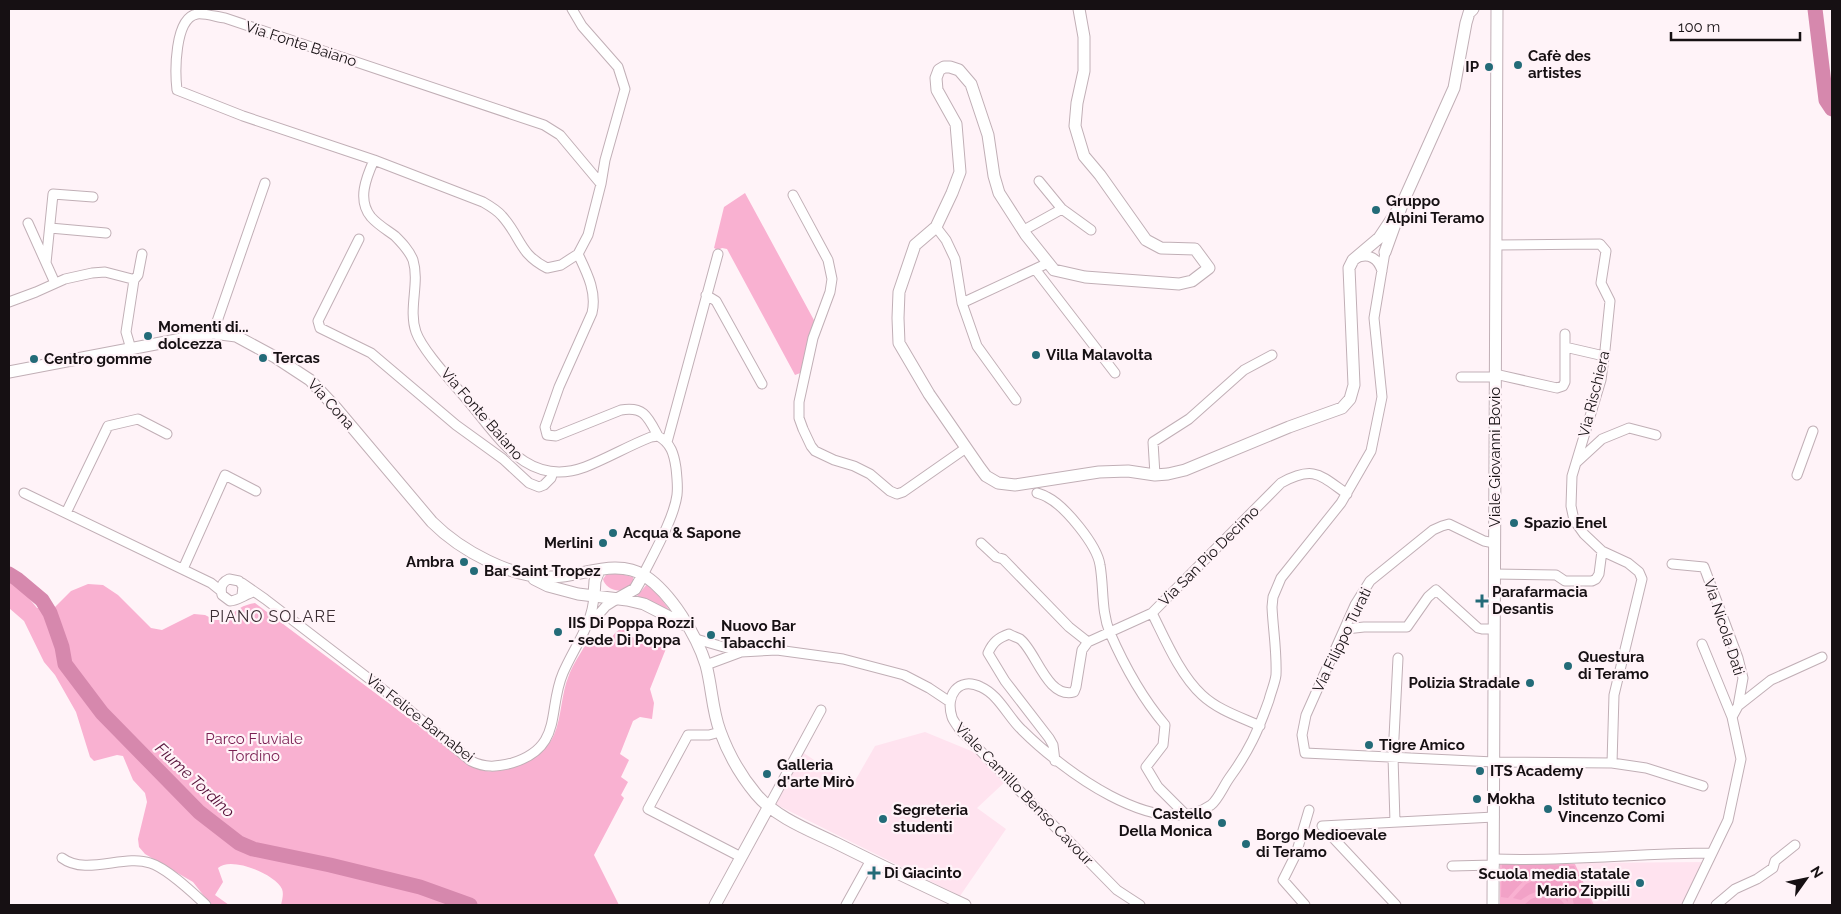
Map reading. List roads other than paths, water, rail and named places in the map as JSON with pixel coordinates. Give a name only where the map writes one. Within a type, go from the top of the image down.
[{"type":"main road","points":[[1079,9],[1084,37],[1084,71],[1077,103],[1076,126],[1084,156],[1146,240],[1161,248],[1195,249],[1209,268],[1192,281],[1179,284],[1085,277],[1054,270],[999,193],[994,176],[988,135],[971,84],[959,70],[950,67],[944,67],[939,70],[936,78],[938,90],[956,124],[960,172],[936,227],[915,245],[899,292],[899,343],[929,394],[986,476],[1006,485],[1025,484],[1099,472],[1128,471],[1155,475],[1168,474],[1185,470],[1289,427],[1342,408],[1350,399],[1354,385],[1349,268],[1353,260],[1380,238],[1404,202]]},
{"type":"main road","points":[[1385,252],[1404,202],[1454,88],[1466,23],[1469,13],[1473,9]]},
{"type":"main road","name":"Viale Giovanni Bovio","points":[[1494,905],[1497,9]]},
{"type":"main road","points":[[1372,245],[1370,251],[1372,257]]},
{"type":"main road","name":"Via Cona","points":[[9,372],[213,333],[236,336],[276,357],[310,380],[324,394],[410,498],[442,532],[466,549],[487,560],[522,572],[556,588],[578,594],[644,604],[688,627]]},
{"type":"main road","name":"Via Cona","points":[[522,572],[551,577],[614,568],[643,574]]},
{"type":"main road","points":[[594,595],[595,581],[599,570]]},
{"type":"main road","points":[[617,599],[635,589],[643,574],[663,592],[696,639],[706,664],[712,702],[720,732],[734,761],[748,784],[769,806],[819,835],[965,905]]},
{"type":"main road","points":[[717,904],[769,806]]},
{"type":"street","points":[[572,9],[582,26],[618,67],[625,89],[605,160],[588,236],[578,254],[593,292],[594,303],[592,313],[559,387],[545,432],[547,435],[556,436],[621,410],[631,408],[638,409],[644,414],[658,436],[667,442],[675,461],[677,496],[674,509],[643,574]]},
{"type":"street","name":"Via Fonte Baiano","points":[[578,254],[561,265],[548,268],[527,255],[504,218],[496,210],[483,202],[374,160],[243,116],[177,90],[177,50],[182,29],[187,20],[197,14],[225,18],[544,125],[560,135],[601,184]]},
{"type":"street","name":"Via Fonte Baiano","points":[[374,160],[364,187],[366,208],[375,221],[403,243],[413,260],[415,283],[414,321],[418,338],[511,452],[528,466],[553,472],[572,471],[634,444],[658,436]]},
{"type":"street","points":[[1039,181],[1062,209],[1091,230]]},
{"type":"street","points":[[213,333],[265,183]]},
{"type":"street","points":[[46,263],[53,194],[93,198]]},
{"type":"street","points":[[793,195],[828,260],[832,274],[832,285],[813,338],[799,402],[799,418],[811,446],[815,451],[828,458],[870,474],[890,491],[897,494],[966,448]]},
{"type":"street","points":[[1024,230],[1062,209]]},
{"type":"street","points":[[28,223],[55,282]]},
{"type":"street","points":[[936,227],[946,240],[955,259],[962,304],[977,346],[1016,400]]},
{"type":"street","points":[[50,228],[106,232]]},
{"type":"street","points":[[359,239],[318,321],[320,328],[371,353],[456,425],[503,459],[529,483],[539,487],[544,485],[551,478],[553,472]]},
{"type":"street","name":"Via Rischiera","points":[[1496,245],[1600,244],[1606,251],[1601,283],[1610,301],[1601,380],[1572,476],[1571,506],[1574,520],[1584,534],[1602,551],[1628,563],[1639,572],[1642,580],[1614,695],[1612,762]]},
{"type":"street","points":[[1353,260],[1362,256],[1377,257],[1385,252]]},
{"type":"street","name":"Viale Camillo Benso Cavour","points":[[1140,905],[1117,890],[960,730],[952,717],[950,702],[956,687],[964,683],[982,687],[993,695],[1020,729],[1055,761],[1105,793],[1140,808],[1164,815],[1185,814],[1204,809],[1213,804],[1250,749],[1260,726],[1276,676],[1272,606],[1278,584],[1348,494],[1371,451],[1381,406],[1382,388],[1374,318],[1385,252]]},
{"type":"street","points":[[131,349],[126,332],[134,280],[138,275],[142,254]]},
{"type":"street","points":[[667,442],[718,254]]},
{"type":"street","points":[[1372,257],[1376,260],[1382,272]]},
{"type":"street","points":[[962,304],[1048,263]]},
{"type":"street","points":[[1035,269],[1115,372]]},
{"type":"street","points":[[9,302],[36,292],[55,282],[101,272],[134,280]]},
{"type":"street","points":[[706,295],[716,301],[762,384]]},
{"type":"street","points":[[1461,377],[1495,376],[1560,387],[1565,382],[1565,334]]},
{"type":"street","points":[[1565,347],[1604,356]]},
{"type":"street","points":[[1155,475],[1154,442],[1189,419],[1244,370],[1272,355]]},
{"type":"street","points":[[66,514],[108,426],[138,419],[167,434]]},
{"type":"street","points":[[1577,462],[1602,439],[1629,428],[1656,435]]},
{"type":"street","points":[[1797,475],[1813,431]]},
{"type":"street","name":"Via San Pio Decimo","points":[[1088,642],[1152,613],[1281,484],[1294,476],[1312,473],[1324,477],[1348,494]]},
{"type":"street","points":[[182,569],[225,475],[256,490]]},
{"type":"street","points":[[1036,493],[1048,497],[1070,516],[1098,556],[1104,608],[1110,632],[1141,693],[1165,725],[1163,745],[1146,767],[1158,787],[1185,814]]},
{"type":"street","points":[[24,494],[222,587]]},
{"type":"street","name":"Via Filippo Turati","points":[[1393,757],[1304,753],[1302,735],[1306,715],[1346,629],[1355,605],[1370,581],[1433,530],[1449,524],[1484,541],[1494,543]]},
{"type":"street","points":[[981,543],[996,557],[1003,559],[1069,627],[1088,642],[1082,650],[1076,687],[1074,692],[1069,693],[1060,690],[1049,682],[1021,640],[1009,634],[1000,637],[992,643],[988,653],[1005,681],[1049,738],[1053,745],[1055,761]]},
{"type":"street","points":[[1494,574],[1556,575],[1565,581],[1592,581],[1599,574],[1602,551]]},
{"type":"street","name":"Via Nicola Dati","points":[[1672,564],[1704,567],[1738,658],[1743,678],[1738,706],[1732,717]]},
{"type":"street","points":[[222,587],[232,578],[242,583],[244,590],[242,596]]},
{"type":"street","name":"Via Felice Barnabei","points":[[242,583],[402,704],[471,761],[489,767],[518,761],[534,752],[549,734],[562,676],[585,630],[594,606],[594,595]]},
{"type":"street","points":[[222,587],[224,598],[230,601],[237,600],[254,592]]},
{"type":"street","points":[[1346,629],[1407,626],[1428,597],[1436,590],[1478,628],[1494,628]]},
{"type":"street","name":"Via Felice Barnabei","points":[[585,630],[606,606],[617,599]]},
{"type":"street","points":[[1152,613],[1186,675],[1202,695],[1221,708],[1260,726]]},
{"type":"street","points":[[696,639],[741,652]]},
{"type":"street","name":"Via Nicola Dati","points":[[1687,905],[1728,820],[1741,759],[1732,717],[1702,644]]},
{"type":"street","points":[[706,664],[741,652],[777,650],[843,659],[904,676],[929,688],[950,702]]},
{"type":"street","points":[[1738,706],[1771,680],[1822,657]]},
{"type":"street","points":[[1395,822],[1393,757],[1398,658]]},
{"type":"street","points":[[769,806],[820,710]]},
{"type":"street","points":[[720,732],[709,735],[688,735],[648,809],[741,857]]},
{"type":"street","points":[[1393,757],[1494,762],[1612,762],[1646,768],[1703,786]]},
{"type":"street","points":[[1305,905],[1283,880],[1296,854],[1309,810]]},
{"type":"street","points":[[1396,905],[1322,826],[1494,817]]},
{"type":"street","points":[[1716,905],[1735,889],[1757,879],[1773,868],[1775,861],[1795,845]]},
{"type":"street","points":[[1452,866],[1628,855],[1712,853]]},
{"type":"street","points":[[62,858],[67,862],[79,865],[136,860],[152,863],[191,891],[206,905]]},
{"type":"street","points":[[846,905],[871,860]]},
{"type":"waterway","points":[[1815,9],[1826,100],[1832,109]]},
{"type":"waterway","name":"Fiume Tordino","points":[[9,574],[42,600],[50,613],[62,647],[65,664],[102,713],[199,812],[239,843],[253,849],[420,887],[470,905]]},
{"type":"place","name":"Cafè des artistes","points":[[1518,65]]},
{"type":"place","name":"IP","points":[[1489,67]]},
{"type":"place","name":"Gruppo Alpini Teramo","points":[[1376,210]]},
{"type":"place","name":"Momenti di... dolcezza","points":[[148,336]]},
{"type":"place","name":"Villa Malavolta","points":[[1036,355]]},
{"type":"place","name":"Tercas","points":[[263,358]]},
{"type":"place","name":"Centro gomme","points":[[34,359]]},
{"type":"place","name":"Spazio Enel","points":[[1514,523]]},
{"type":"place","name":"Acqua & Sapone","points":[[613,533]]},
{"type":"place","name":"Merlini","points":[[603,543]]},
{"type":"place","name":"Ambra","points":[[464,562]]},
{"type":"place","name":"Bar Saint Tropez","points":[[474,571]]},
{"type":"place","name":"Parafarmacia Desantis","points":[[1482,601]]},
{"type":"place","name":"IIS Di Poppa Rozzi - sede Di Poppa","points":[[558,632]]},
{"type":"place","name":"Nuovo Bar Tabacchi","points":[[711,635]]},
{"type":"place","name":"Questura di Teramo","points":[[1568,666]]},
{"type":"place","name":"Polizia Stradale","points":[[1530,683]]},
{"type":"place","name":"Tigre Amico","points":[[1369,745]]},
{"type":"place","name":"ITS Academy","points":[[1480,771]]},
{"type":"place","name":"Galleria d'arte Mirò","points":[[767,774]]},
{"type":"place","name":"Mokha","points":[[1477,799]]},
{"type":"place","name":"Istituto tecnico Vincenzo Comi","points":[[1548,809]]},
{"type":"place","name":"Segreteria studenti","points":[[883,819]]},
{"type":"place","name":"Castello Della Monica","points":[[1222,823]]},
{"type":"place","name":"Borgo Medioevale di Teramo","points":[[1246,844]]},
{"type":"place","name":"Di Giacinto","points":[[874,873]]},
{"type":"place","name":"Scuola media statale Mario Zippilli","points":[[1640,883]]},
{"type":"district","name":"PIANO SOLARE","points":[[273,616]]},
{"type":"park label","name":"Parco Fluviale Tordino","points":[[254,748]]}]
